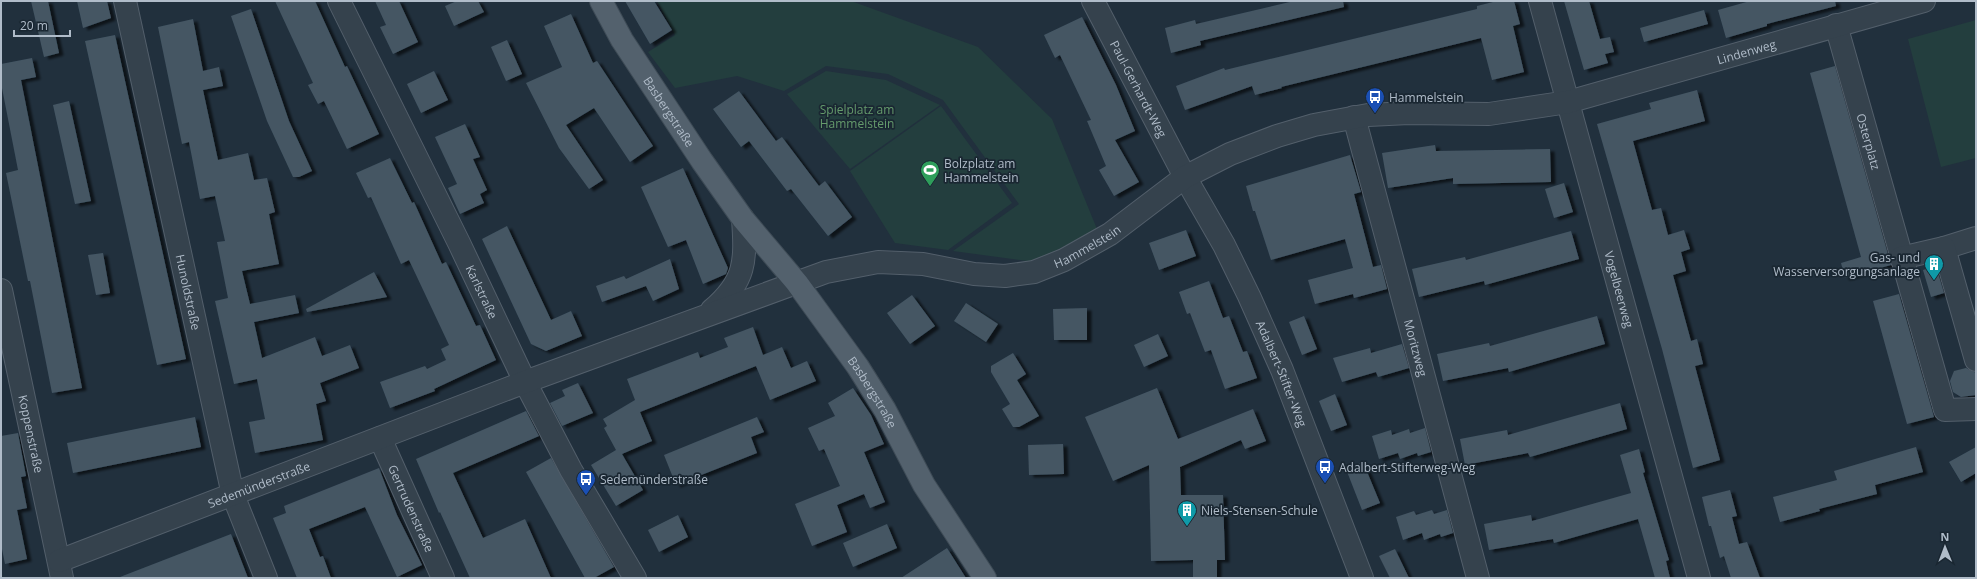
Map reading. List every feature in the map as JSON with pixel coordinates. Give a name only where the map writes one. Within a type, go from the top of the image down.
[{"type":"main road","name":"Basbergstraße","points":[[601,1],[622,40],[743,219],[796,283],[858,367],[884,410],[924,485],[985,578]]},
{"type":"street","name":"Hunoldstraße","points":[[125,1],[233,495],[266,578]]},
{"type":"street","name":"Karlstraße","points":[[339,1],[459,243],[525,382],[571,470],[635,578]]},
{"type":"street","name":"Paul-Gerhardt-Weg","points":[[1093,1],[1185,177]]},
{"type":"street","name":"Vogelbeerweg","points":[[1540,1],[1699,578]]},
{"type":"street","name":"Lindenweg","points":[[1568,102],[1924,1]]},
{"type":"street","name":"Osterplatz","points":[[1836,25],[1945,410],[1976,409]]},
{"type":"street","name":"Hammelstein","points":[[796,283],[835,270],[878,262],[923,264],[974,274],[1005,276],[1034,272],[1064,260],[1110,234],[1185,177],[1230,154],[1277,136],[1314,125],[1354,117],[1409,113],[1489,114],[1568,102]]},
{"type":"street","name":"Moritzweg","points":[[1354,117],[1478,578]]},
{"type":"street","name":"Adalbert-Stifter-Weg","points":[[1185,177],[1224,244],[1282,370],[1362,578]]},
{"type":"street","points":[[705,317],[728,296],[741,276],[745,247],[743,219]]},
{"type":"street","points":[[1901,258],[1944,248],[1976,238]]},
{"type":"street","points":[[1944,248],[1976,360]]},
{"type":"street","name":"Sedemünderstraße","points":[[60,570],[233,495],[525,382],[796,283]]},
{"type":"street","name":"Koppenstraße","points":[[1,290],[60,570]]},
{"type":"street","name":"Gertrudenstraße","points":[[380,438],[443,578]]},
{"type":"green space","points":[[657,1],[851,1],[978,47],[1052,119],[1097,229],[1035,262],[953,251],[1019,204],[943,100],[888,74],[826,66],[784,91],[737,76],[675,88],[648,52],[675,35]]},
{"type":"green space","points":[[1976,20],[1976,158],[1941,167],[1908,39]]},
{"type":"green space","name":"Spielplatz am Hammelstein","points":[[826,71],[886,80],[940,105],[850,169],[787,94]]},
{"type":"green space","name":"Bolzplatz am Hammelstein","points":[[941,106],[1012,203],[948,250],[895,243],[850,171]]},
{"type":"building","points":[[31,1],[48,1],[59,53],[44,57]]},
{"type":"building","points":[[77,1],[107,1],[111,18],[83,28]]},
{"type":"building","points":[[275,1],[315,1],[345,67],[347,66],[379,134],[347,149],[324,101],[318,104],[308,85],[313,83]]},
{"type":"building","points":[[375,1],[399,1],[418,42],[393,54],[380,27],[386,25]]},
{"type":"building","points":[[457,1],[478,1],[484,12],[454,26],[445,6]]},
{"type":"building","points":[[625,1],[654,1],[672,30],[650,44]]},
{"type":"building","points":[[1294,1],[1343,1],[1344,7],[1200,41],[1201,45],[1171,53],[1165,28],[1195,20],[1196,24]]},
{"type":"building","points":[[1497,1],[1514,1],[1520,24],[1513,26],[1524,72],[1492,80],[1481,38],[1281,87],[1282,88],[1255,95],[1252,86],[1185,110],[1176,86],[1224,68],[1225,70],[1477,9],[1477,6]]},
{"type":"building","points":[[1564,1],[1589,1],[1600,39],[1610,37],[1614,52],[1605,54],[1608,63],[1584,70]]},
{"type":"building","points":[[1750,1],[1835,1],[1836,6],[1767,24],[1767,26],[1726,38],[1718,10]]},
{"type":"building","points":[[251,9],[289,121],[312,171],[299,177],[293,177],[267,121],[231,16]]},
{"type":"building","points":[[1704,10],[1708,24],[1644,42],[1640,28]]},
{"type":"building","points":[[571,14],[593,63],[597,61],[653,146],[630,162],[594,108],[566,125],[603,180],[589,189],[559,148],[526,83],[562,67],[544,26]]},
{"type":"building","points":[[1082,17],[1116,85],[1135,131],[1115,140],[1139,182],[1114,196],[1099,170],[1106,166],[1087,121],[1091,120],[1060,55],[1055,58],[1044,35]]},
{"type":"building","points":[[193,19],[203,71],[219,67],[223,86],[203,90],[218,160],[248,153],[254,180],[267,178],[275,212],[269,214],[279,264],[242,271],[250,304],[295,295],[299,313],[254,322],[262,358],[315,337],[322,356],[350,345],[359,368],[320,383],[326,401],[316,404],[323,440],[255,453],[249,422],[265,419],[257,379],[234,384],[215,301],[228,298],[217,242],[225,241],[215,196],[200,199],[189,142],[182,144],[158,27]]},
{"type":"building","points":[[115,35],[186,359],[157,365],[85,41]]},
{"type":"building","points":[[507,40],[522,74],[506,81],[491,47]]},
{"type":"building","points":[[32,58],[36,77],[21,80],[82,388],[52,393],[30,281],[28,281],[6,173],[18,170],[1,83],[1,64]]},
{"type":"building","points":[[1835,66],[1891,265],[1845,278],[1841,263],[1861,257],[1810,73]]},
{"type":"building","points":[[434,71],[448,100],[421,113],[407,84]]},
{"type":"building","points":[[1697,90],[1705,121],[1633,141],[1652,210],[1661,208],[1668,235],[1684,230],[1690,249],[1681,252],[1686,271],[1673,275],[1691,341],[1697,339],[1703,364],[1695,366],[1720,460],[1693,468],[1662,349],[1597,124],[1651,109],[1649,103]]},
{"type":"building","points":[[739,91],[776,141],[782,137],[819,186],[825,181],[852,217],[828,236],[791,189],[787,191],[749,141],[741,147],[713,109]]},
{"type":"building","points":[[69,101],[91,201],[75,204],[53,105]]},
{"type":"building","points":[[465,124],[480,157],[473,159],[487,190],[480,194],[484,203],[460,214],[448,188],[457,184],[435,137]]},
{"type":"building","points":[[1435,145],[1436,151],[1550,149],[1551,182],[1453,184],[1453,178],[1388,188],[1382,153]]},
{"type":"building","points":[[1350,155],[1361,192],[1354,194],[1373,267],[1381,265],[1387,289],[1354,298],[1353,294],[1315,304],[1308,280],[1353,268],[1345,239],[1271,260],[1255,211],[1253,211],[1246,186]]},
{"type":"building","points":[[390,158],[412,203],[414,202],[442,264],[446,262],[476,326],[480,325],[496,360],[434,389],[435,391],[390,408],[380,382],[425,366],[427,369],[446,360],[441,349],[449,345],[409,260],[401,264],[371,197],[368,198],[356,173]]},
{"type":"building","points":[[683,168],[728,268],[726,274],[703,284],[686,240],[668,247],[641,187]]},
{"type":"building","points":[[1564,183],[1573,212],[1554,218],[1545,189]]},
{"type":"building","points":[[507,226],[551,320],[571,311],[582,336],[546,351],[531,344],[482,239]]},
{"type":"building","points":[[1186,230],[1196,256],[1159,270],[1149,243]]},
{"type":"building","points":[[1571,231],[1579,259],[1485,285],[1484,281],[1419,297],[1412,269],[1465,257],[1466,260]]},
{"type":"building","points":[[103,253],[110,293],[96,295],[88,255]]},
{"type":"building","points":[[670,259],[679,289],[653,301],[646,286],[602,302],[596,286],[624,276],[626,279]]},
{"type":"building","name":"Gas- und Wasserversorgungsanlage","points":[[1936,266],[1944,293],[1931,297],[1923,270]]},
{"type":"building","points":[[374,272],[387,297],[307,312],[306,309]]},
{"type":"building","points":[[1209,281],[1223,318],[1229,316],[1243,352],[1247,351],[1257,378],[1225,389],[1211,350],[1205,352],[1190,313],[1187,314],[1179,292]]},
{"type":"building","points":[[1899,294],[1934,417],[1907,424],[1873,301]]},
{"type":"building","points":[[912,295],[935,326],[910,344],[887,313]]},
{"type":"building","points":[[966,303],[998,324],[986,342],[954,321]]},
{"type":"building","points":[[1087,308],[1087,340],[1054,340],[1053,309]]},
{"type":"building","points":[[1304,316],[1317,349],[1302,355],[1289,322]]},
{"type":"building","points":[[1597,316],[1605,344],[1509,372],[1508,368],[1443,381],[1437,354],[1489,343],[1490,346]]},
{"type":"building","points":[[753,327],[763,355],[782,347],[791,368],[807,361],[816,381],[770,400],[756,366],[640,412],[652,441],[622,454],[643,490],[616,506],[591,465],[616,450],[604,428],[607,426],[603,419],[635,400],[627,379],[698,352],[700,358],[728,347],[724,338]]},
{"type":"building","points":[[1158,334],[1168,356],[1144,367],[1134,345]]},
{"type":"building","points":[[1402,344],[1409,368],[1378,377],[1376,372],[1342,382],[1333,358],[1370,348],[1371,353]]},
{"type":"building","points":[[1013,353],[1026,374],[1017,380],[1039,416],[1019,427],[1013,427],[1002,409],[1010,404],[991,372],[991,366]]},
{"type":"building","points":[[1966,368],[1976,373],[1976,395],[1961,397],[1953,392],[1950,381],[1954,371]]},
{"type":"building","points":[[578,383],[593,413],[562,426],[550,403],[565,396],[562,390]]},
{"type":"building","points":[[853,388],[871,415],[884,444],[864,452],[885,502],[870,508],[864,494],[837,505],[847,532],[812,546],[795,504],[840,486],[824,449],[819,451],[808,428],[835,416],[828,403]]},
{"type":"building","points":[[1157,388],[1178,439],[1253,409],[1266,441],[1245,449],[1241,440],[1180,467],[1181,495],[1223,495],[1225,560],[1217,560],[1217,578],[1193,578],[1193,560],[1151,561],[1149,465],[1113,481],[1085,417]]},
{"type":"building","points":[[1335,394],[1347,425],[1331,431],[1319,401]]},
{"type":"building","points":[[1620,403],[1627,429],[1530,457],[1528,453],[1465,465],[1460,439],[1507,430],[1508,435]]},
{"type":"building","points":[[526,411],[539,436],[453,473],[483,538],[525,519],[551,578],[470,578],[440,512],[439,513],[416,459]]},
{"type":"building","points":[[195,417],[201,447],[73,473],[67,443]]},
{"type":"building","points":[[757,417],[764,432],[751,437],[757,453],[676,485],[664,455]]},
{"type":"building","points":[[1425,428],[1431,452],[1418,456],[1417,453],[1400,459],[1398,453],[1379,459],[1372,436],[1391,430],[1392,435],[1409,429],[1410,433]]},
{"type":"building","points":[[18,433],[26,476],[21,477],[27,508],[17,510],[27,559],[5,564],[1,544],[1,436]]},
{"type":"building","points":[[1063,444],[1064,474],[1029,475],[1028,445]]},
{"type":"building","points":[[1916,447],[1923,472],[1875,485],[1877,494],[1819,509],[1820,511],[1780,522],[1773,497],[1837,480],[1834,471]]},
{"type":"building","points":[[1976,447],[1976,473],[1961,482],[1949,462]]},
{"type":"building","points":[[1639,449],[1645,472],[1643,473],[1669,560],[1666,561],[1670,578],[1655,578],[1638,519],[1554,543],[1553,539],[1489,550],[1484,524],[1531,515],[1532,521],[1631,493],[1620,455]]},
{"type":"building","points":[[551,458],[614,567],[594,578],[585,578],[526,472]]},
{"type":"building","points":[[1363,462],[1380,503],[1362,510],[1346,469]]},
{"type":"building","points":[[379,468],[397,515],[422,565],[397,577],[365,507],[309,529],[320,557],[323,556],[331,578],[297,578],[273,518],[286,513],[284,506]]},
{"type":"building","points":[[1730,490],[1737,516],[1732,517],[1739,544],[1747,542],[1760,578],[1731,578],[1724,556],[1720,558],[1711,526],[1709,526],[1702,497]]},
{"type":"building","points":[[1432,510],[1434,514],[1447,510],[1453,533],[1441,537],[1440,534],[1424,540],[1422,533],[1403,540],[1396,517],[1414,511],[1416,515]]},
{"type":"building","points":[[678,515],[688,537],[659,552],[648,530]]},
{"type":"building","points":[[887,524],[897,548],[853,567],[843,543]]},
{"type":"building","points":[[231,534],[248,578],[120,578],[120,577]]},
{"type":"building","points":[[947,548],[966,578],[901,578]]},
{"type":"building","points":[[1395,549],[1409,578],[1390,578],[1379,556]]},
{"type":"place","name":"Hammelstein","points":[[1375,114]]},
{"type":"place","name":"Bolzplatz am Hammelstein","points":[[930,187]]},
{"type":"place","name":"Gas- und Wasserversorgungsanlage","points":[[1934,281]]},
{"type":"place","name":"Adalbert-Stifterweg-Weg","points":[[1325,484]]},
{"type":"place","name":"Sedemünderstraße","points":[[586,496]]},
{"type":"place","name":"Niels-Stensen-Schule","points":[[1187,527]]}]
